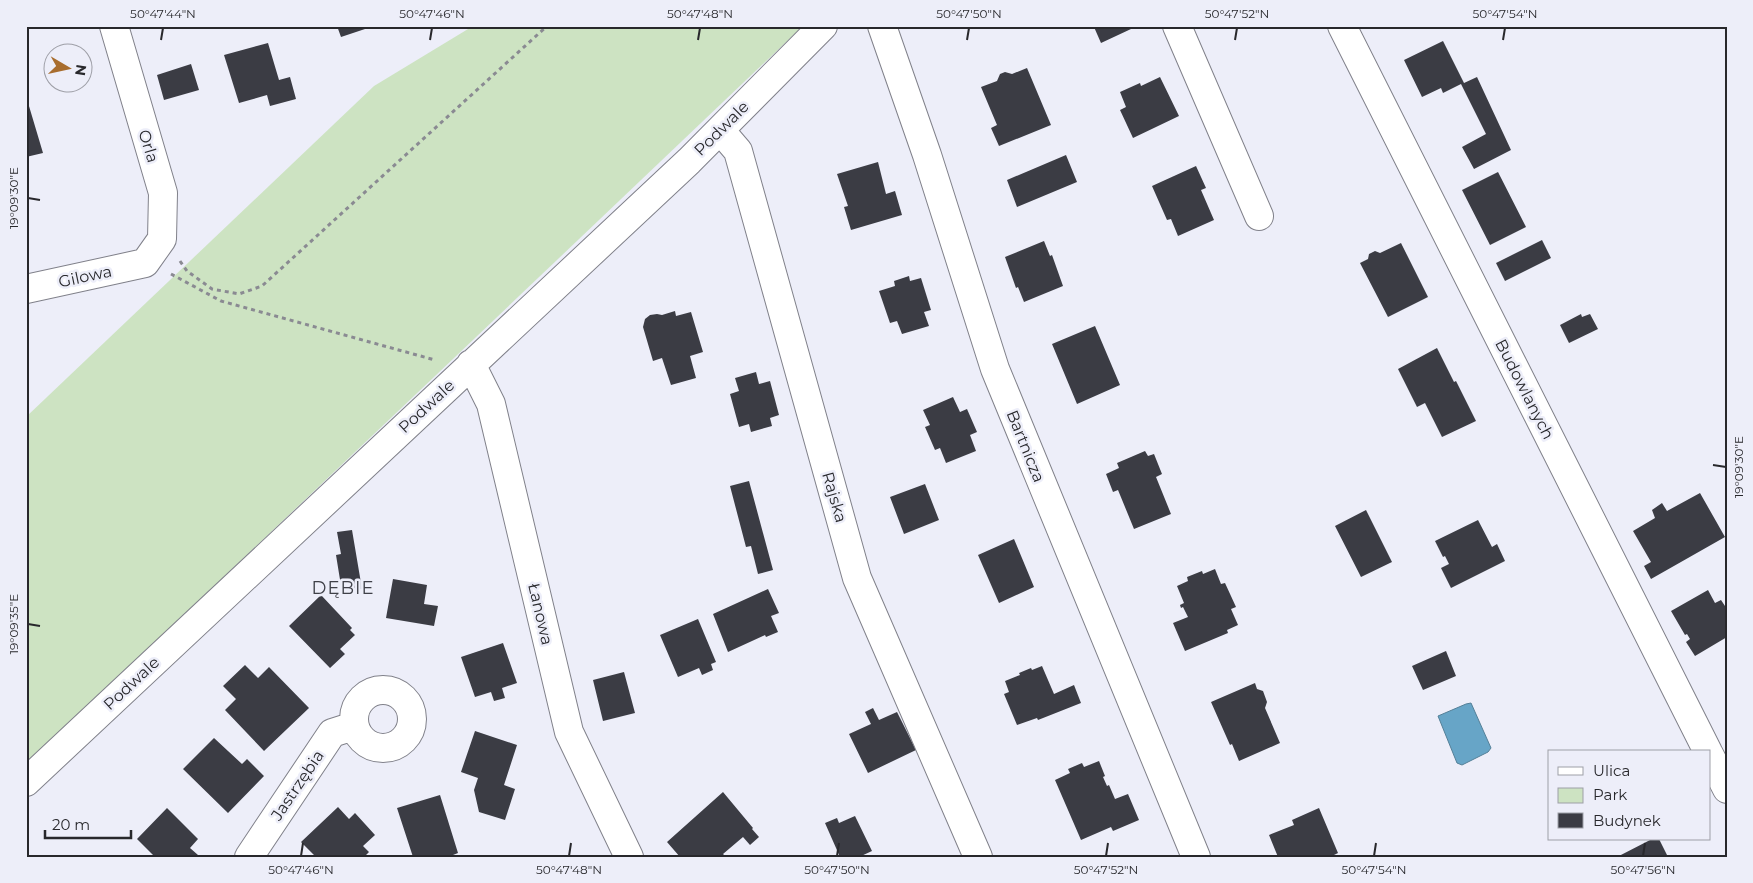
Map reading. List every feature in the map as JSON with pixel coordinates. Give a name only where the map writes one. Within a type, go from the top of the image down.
[{"type":"street","name":"Orla","points":[[114,26],[163,193],[162,239]]},
{"type":"street","name":"Podwale","points":[[26,782],[689,161],[823,26]]},
{"type":"street","name":"Bartnicza","points":[[882,26],[927,155],[995,369],[1196,857]]},
{"type":"street","points":[[1177,26],[1259,216]]},
{"type":"street","name":"Budowlanych","points":[[1342,26],[1707,750]]},
{"type":"street","name":"Rajska","points":[[720,130],[738,151],[857,578],[978,857]]},
{"type":"street","points":[[145,263],[162,239]]},
{"type":"street","name":"Gilowa","points":[[26,289],[145,263]]},
{"type":"street","name":"Łanowa","points":[[471,364],[491,404],[569,732],[629,857]]},
{"type":"street","name":"Jastrzębia","points":[[249,857],[332,733],[354,726]]},
{"type":"street","name":"Budowlanych","points":[[1710,755],[1727,789]]},
{"type":"path","points":[[162,239],[187,271],[212,289],[239,294],[262,286],[547,26]]},
{"type":"path","points":[[145,263],[175,275],[221,300],[440,361],[471,364]]},
{"type":"green space","points":[[473,26],[803,26],[26,765],[26,417],[374,86]]},
{"type":"water","points":[[1471,703],[1491,748],[1488,752],[1462,765],[1457,763],[1438,716]]},
{"type":"building","points":[[337,26],[364,26],[365,29],[341,37]]},
{"type":"building","points":[[1089,26],[1130,26],[1131,29],[1101,43],[1094,27],[1090,29]]},
{"type":"building","points":[[1443,41],[1464,83],[1477,77],[1511,150],[1474,169],[1462,147],[1486,134],[1461,84],[1443,93],[1441,88],[1422,97],[1404,60]]},
{"type":"building","points":[[268,43],[279,80],[290,77],[296,99],[270,106],[267,95],[239,103],[224,55]]},
{"type":"building","points":[[191,64],[199,90],[164,100],[157,75]]},
{"type":"building","points":[[1027,68],[1051,125],[999,146],[991,128],[997,125],[981,87],[997,81],[1000,74],[1005,72],[1012,74]]},
{"type":"building","points":[[1160,77],[1179,116],[1133,138],[1120,110],[1126,107],[1120,92],[1140,83],[1141,86]]},
{"type":"building","points":[[26,96],[43,153],[26,157]]},
{"type":"building","points":[[1066,155],[1077,182],[1017,207],[1007,180]]},
{"type":"building","points":[[878,162],[886,194],[895,191],[902,215],[851,230],[844,207],[848,206],[837,174]]},
{"type":"building","points":[[1196,166],[1206,188],[1201,190],[1214,220],[1178,236],[1171,219],[1167,220],[1152,186]]},
{"type":"building","points":[[1498,172],[1526,227],[1490,245],[1462,190]]},
{"type":"building","points":[[1542,240],[1551,258],[1505,281],[1496,263]]},
{"type":"building","points":[[1044,241],[1050,256],[1052,255],[1063,286],[1024,302],[1018,287],[1016,288],[1005,257]]},
{"type":"building","points":[[1401,243],[1428,297],[1388,317],[1360,263],[1368,259],[1369,254],[1375,251],[1380,253]]},
{"type":"building","points":[[909,276],[910,281],[921,278],[931,310],[924,312],[929,326],[902,334],[897,321],[890,323],[879,291],[895,286],[894,281]]},
{"type":"building","points":[[675,311],[676,316],[691,312],[703,352],[690,356],[696,378],[671,385],[662,358],[653,361],[643,327],[645,319],[650,315],[662,315]]},
{"type":"building","points":[[1581,314],[1582,317],[1590,314],[1598,329],[1569,343],[1560,325]]},
{"type":"building","points":[[1095,326],[1120,385],[1077,404],[1052,344]]},
{"type":"building","points":[[1437,348],[1476,421],[1442,437],[1425,403],[1417,407],[1398,369]]},
{"type":"building","points":[[756,372],[759,384],[770,381],[779,415],[770,418],[772,426],[751,432],[749,424],[739,427],[730,394],[739,391],[735,378]]},
{"type":"building","points":[[953,397],[960,412],[967,409],[977,432],[970,435],[976,451],[946,463],[940,448],[935,450],[925,427],[930,425],[923,410]]},
{"type":"building","points":[[1145,451],[1148,456],[1154,454],[1162,474],[1156,477],[1171,514],[1134,529],[1118,490],[1113,492],[1106,474],[1119,468],[1117,463]]},
{"type":"building","points":[[749,481],[773,570],[758,574],[751,546],[746,547],[730,486]]},
{"type":"building","points":[[925,484],[939,520],[904,534],[890,497]]},
{"type":"building","points":[[1700,493],[1725,537],[1651,579],[1644,566],[1651,562],[1633,531],[1655,518],[1652,510],[1662,503],[1667,511]]},
{"type":"building","points":[[1366,510],[1392,562],[1361,577],[1335,526]]},
{"type":"building","points":[[1478,520],[1492,547],[1497,544],[1505,561],[1451,588],[1441,568],[1449,564],[1435,541]]},
{"type":"building","points":[[352,530],[362,589],[342,592],[336,555],[341,554],[337,532]]},
{"type":"building","points":[[1014,539],[1034,587],[999,603],[978,555]]},
{"type":"building","points":[[1215,569],[1221,584],[1225,583],[1236,607],[1231,609],[1238,625],[1227,630],[1228,633],[1185,651],[1173,623],[1188,617],[1183,607],[1181,608],[1180,605],[1184,603],[1177,586],[1188,581],[1187,577],[1202,571],[1203,574]]},
{"type":"building","points":[[393,579],[427,585],[424,604],[438,606],[434,626],[386,618]]},
{"type":"building","points":[[768,589],[779,613],[771,616],[778,632],[766,637],[765,635],[728,652],[713,614]]},
{"type":"building","points":[[1708,590],[1715,603],[1721,600],[1727,609],[1727,622],[1725,623],[1727,637],[1695,656],[1686,642],[1690,639],[1687,634],[1685,635],[1671,611]]},
{"type":"building","points":[[321,595],[352,628],[350,630],[355,635],[340,649],[345,654],[330,668],[289,626]]},
{"type":"building","points":[[698,619],[716,662],[711,664],[713,670],[702,675],[699,668],[678,677],[660,635]]},
{"type":"building","points":[[503,643],[517,683],[502,688],[505,698],[494,701],[491,692],[475,697],[461,657]]},
{"type":"building","points":[[1446,651],[1456,676],[1423,690],[1412,666]]},
{"type":"building","points":[[245,665],[258,678],[269,667],[309,708],[264,751],[225,710],[236,699],[223,686]]},
{"type":"building","points":[[1042,666],[1054,694],[1074,685],[1081,703],[1038,720],[1037,718],[1017,725],[1004,694],[1009,692],[1005,681],[1031,668],[1032,670]]},
{"type":"building","points":[[624,672],[635,713],[603,721],[593,680]]},
{"type":"building","points":[[1255,683],[1257,689],[1263,691],[1267,702],[1265,708],[1280,743],[1239,761],[1211,702]]},
{"type":"building","points":[[873,708],[879,720],[897,712],[916,750],[868,773],[849,734],[871,724],[865,712]]},
{"type":"building","points":[[475,731],[517,745],[504,785],[515,789],[505,820],[479,812],[474,790],[478,778],[461,772]]},
{"type":"building","points":[[214,738],[242,764],[247,759],[264,776],[228,813],[183,769]]},
{"type":"building","points":[[1099,761],[1105,776],[1103,777],[1115,799],[1128,794],[1139,820],[1113,831],[1111,827],[1081,840],[1055,780],[1070,773],[1068,769],[1082,763],[1084,767]]},
{"type":"building","points":[[723,792],[759,837],[750,845],[743,837],[723,854],[726,857],[680,857],[667,842]]},
{"type":"building","points":[[440,795],[458,853],[448,857],[413,857],[397,808]]},
{"type":"building","points":[[338,807],[349,819],[355,813],[375,835],[363,846],[369,852],[364,857],[316,857],[301,842]]},
{"type":"building","points":[[167,808],[198,839],[190,848],[198,855],[197,857],[155,857],[137,839]]},
{"type":"building","points":[[1319,808],[1338,853],[1330,857],[1278,857],[1269,835],[1294,825],[1292,820]]},
{"type":"building","points":[[855,816],[872,851],[859,857],[840,857],[825,823],[837,818],[839,823]]},
{"type":"building","points":[[1650,840],[1660,840],[1668,857],[1617,857]]},
{"type":"district","name":"DĘBIE","points":[[343,588]]}]
